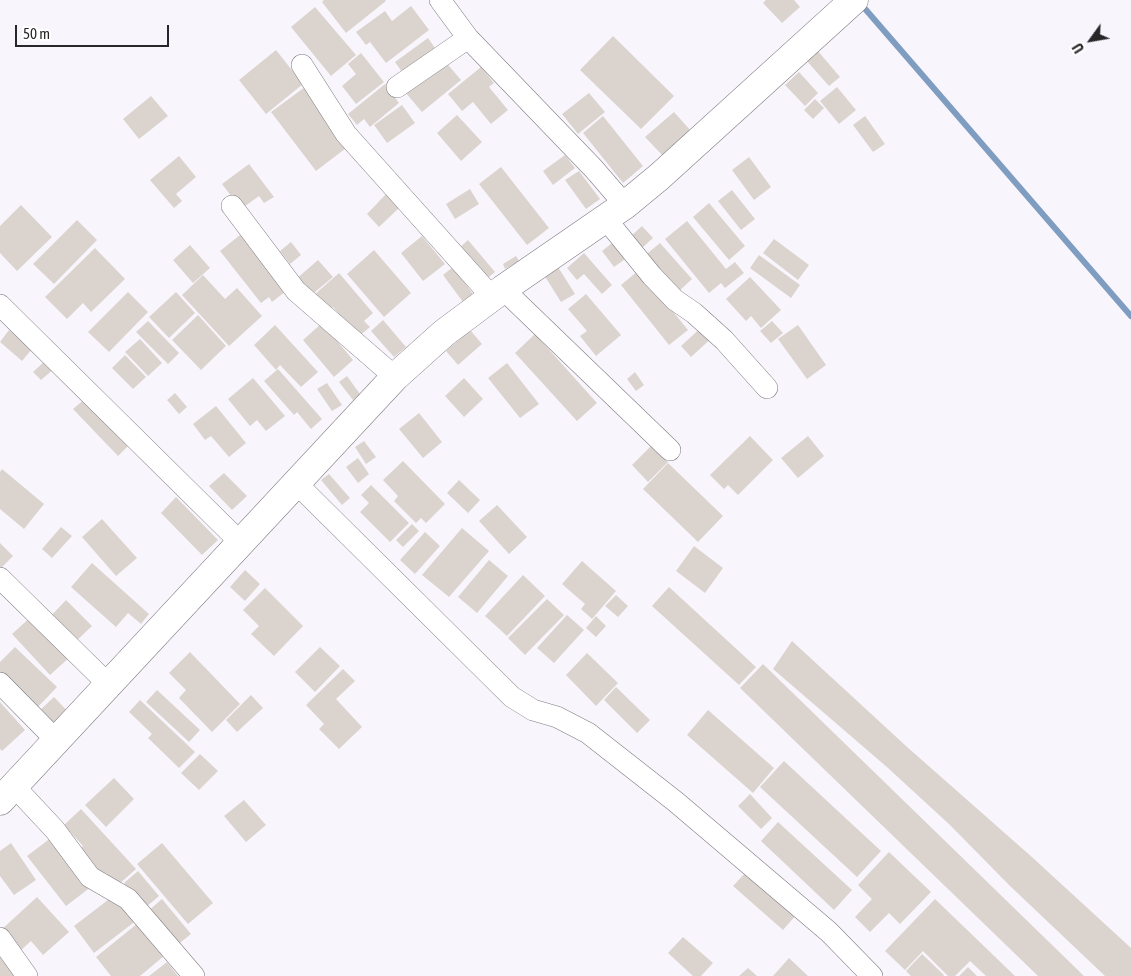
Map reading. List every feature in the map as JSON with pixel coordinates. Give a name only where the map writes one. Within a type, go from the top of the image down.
[{"type":"street","points":[[440,0],[468,38],[594,169],[615,212],[652,276],[676,300],[694,313],[724,340],[768,388]]},
{"type":"street","points":[[194,976],[128,899],[90,877],[55,830],[7,793],[395,377],[444,333],[615,212],[659,177],[845,8]]},
{"type":"street","points":[[397,87],[468,38]]},
{"type":"street","points":[[302,65],[346,134],[498,293],[670,450]]},
{"type":"street","points":[[232,206],[296,291],[395,377]]},
{"type":"street","points":[[0,305],[241,543]]},
{"type":"street","points":[[296,482],[512,697],[533,710],[557,717],[588,733],[676,802],[822,926],[872,976]]},
{"type":"street","points":[[0,578],[109,685]]},
{"type":"street","points":[[0,683],[56,740]]},
{"type":"street","points":[[0,938],[27,976]]},
{"type":"building","points":[[324,0],[386,1],[346,33],[322,2]]},
{"type":"building","points":[[766,0],[794,0],[800,7],[782,23],[763,3]]},
{"type":"building","points":[[411,6],[429,30],[386,63],[370,42],[366,45],[356,32],[385,11],[392,21]]},
{"type":"building","points":[[315,7],[356,55],[331,76],[291,27]]},
{"type":"building","points":[[613,36],[674,96],[641,129],[580,70]]},
{"type":"building","points":[[428,38],[440,55],[407,79],[395,62]]},
{"type":"building","points":[[276,50],[303,84],[266,114],[239,80]]},
{"type":"building","points":[[817,50],[840,77],[829,86],[806,60]]},
{"type":"building","points":[[361,53],[384,82],[356,104],[342,86],[356,74],[348,64]]},
{"type":"building","points":[[444,60],[461,80],[422,112],[405,92]]},
{"type":"building","points":[[481,67],[494,83],[489,87],[508,110],[491,124],[473,102],[462,111],[448,94]]},
{"type":"building","points":[[799,72],[818,93],[805,106],[785,85]]},
{"type":"building","points":[[385,84],[399,103],[370,127],[364,119],[357,125],[348,114]]},
{"type":"building","points":[[305,87],[350,145],[316,171],[271,112]]},
{"type":"building","points":[[837,87],[856,110],[839,124],[820,101]]},
{"type":"building","points":[[589,93],[605,112],[578,134],[562,114]]},
{"type":"building","points":[[151,96],[168,116],[139,139],[123,119]]},
{"type":"building","points":[[815,99],[824,108],[813,119],[804,110]]},
{"type":"building","points":[[402,105],[415,123],[387,143],[374,125]]},
{"type":"building","points":[[674,112],[691,131],[663,156],[645,137]]},
{"type":"building","points":[[457,115],[482,142],[461,161],[437,133]]},
{"type":"building","points":[[603,116],[643,166],[623,183],[583,133]]},
{"type":"building","points":[[865,116],[885,144],[873,152],[853,125]]},
{"type":"building","points":[[565,155],[575,168],[553,185],[543,171]]},
{"type":"building","points":[[179,156],[196,177],[176,194],[182,201],[174,208],[150,180]]},
{"type":"building","points":[[749,157],[771,187],[754,200],[732,170]]},
{"type":"building","points":[[249,164],[274,197],[264,203],[259,196],[241,209],[222,184]]},
{"type":"building","points":[[501,167],[549,228],[527,245],[479,184]]},
{"type":"building","points":[[579,171],[600,199],[586,209],[565,180]]},
{"type":"building","points":[[470,189],[479,204],[455,219],[446,204]]},
{"type":"building","points":[[732,190],[755,219],[741,230],[718,201]]},
{"type":"building","points":[[386,194],[399,208],[379,227],[367,214]]},
{"type":"building","points":[[709,203],[745,246],[729,260],[693,217]]},
{"type":"building","points":[[21,205],[52,237],[17,271],[0,253],[0,226]]},
{"type":"building","points":[[77,220],[97,240],[54,284],[33,264]]},
{"type":"building","points":[[687,221],[726,269],[735,262],[744,273],[725,288],[721,283],[709,293],[665,239]]},
{"type":"building","points":[[642,226],[653,238],[642,248],[631,236]]},
{"type":"building","points":[[245,231],[285,292],[272,302],[269,297],[261,303],[220,251]]},
{"type":"building","points":[[422,236],[445,264],[423,281],[401,253]]},
{"type":"building","points":[[774,239],[809,265],[798,280],[763,253]]},
{"type":"building","points":[[468,240],[495,272],[485,280],[458,249]]},
{"type":"building","points":[[616,240],[628,257],[614,267],[602,251]]},
{"type":"building","points":[[291,242],[301,255],[290,264],[280,251]]},
{"type":"building","points":[[660,243],[692,279],[676,294],[643,257]]},
{"type":"building","points":[[190,245],[210,268],[193,283],[173,260]]},
{"type":"building","points":[[95,248],[125,279],[91,312],[83,303],[67,319],[45,297]]},
{"type":"building","points":[[374,250],[411,293],[384,317],[347,274]]},
{"type":"building","points":[[584,253],[612,285],[602,294],[584,274],[577,280],[567,268]]},
{"type":"building","points":[[759,255],[800,285],[791,298],[750,268]]},
{"type":"building","points":[[516,256],[519,261],[505,269],[503,264]]},
{"type":"building","points":[[318,260],[333,277],[309,297],[295,280]]},
{"type":"building","points":[[453,267],[473,294],[463,302],[443,275]]},
{"type":"building","points":[[558,267],[575,294],[561,302],[544,275]]},
{"type":"building","points":[[639,270],[688,330],[669,345],[621,285]]},
{"type":"building","points":[[339,273],[373,313],[364,321],[370,327],[358,337],[333,307],[328,311],[314,295]]},
{"type":"building","points":[[203,275],[225,299],[237,288],[262,316],[229,346],[182,295]]},
{"type":"building","points":[[750,277],[781,310],[761,328],[751,316],[746,321],[726,299]]},
{"type":"building","points":[[128,292],[148,312],[109,352],[88,332]]},
{"type":"building","points":[[176,292],[195,313],[169,338],[149,317]]},
{"type":"building","points":[[586,294],[621,335],[596,356],[580,336],[587,331],[568,309]]},
{"type":"building","points":[[198,315],[226,346],[201,370],[172,340]]},
{"type":"building","points":[[383,320],[406,347],[394,357],[371,331]]},
{"type":"building","points":[[148,321],[179,353],[168,364],[136,332]]},
{"type":"building","points":[[772,321],[783,333],[771,343],[760,331]]},
{"type":"building","points":[[322,323],[353,360],[334,377],[303,340]]},
{"type":"building","points":[[705,324],[715,335],[691,357],[681,346]]},
{"type":"building","points":[[275,325],[318,372],[301,387],[280,365],[276,370],[254,345]]},
{"type":"building","points":[[798,325],[826,365],[807,379],[778,339]]},
{"type":"building","points":[[9,330],[32,349],[22,361],[0,342]]},
{"type":"building","points":[[470,330],[482,344],[458,365],[446,351]]},
{"type":"building","points":[[535,334],[597,403],[577,421],[515,353]]},
{"type":"building","points":[[140,339],[162,363],[148,376],[125,352]]},
{"type":"building","points":[[125,355],[146,377],[133,389],[112,368]]},
{"type":"building","points":[[47,359],[55,368],[41,380],[33,372]]},
{"type":"building","points":[[507,363],[539,404],[520,418],[488,378]]},
{"type":"building","points":[[278,369],[322,419],[311,429],[297,412],[294,415],[264,381]]},
{"type":"building","points":[[635,372],[644,385],[636,391],[627,379]]},
{"type":"building","points":[[347,376],[360,394],[353,400],[339,382]]},
{"type":"building","points":[[253,378],[285,416],[266,431],[257,420],[250,426],[228,399]]},
{"type":"building","points":[[464,378],[483,399],[464,417],[445,396]]},
{"type":"building","points":[[327,383],[342,405],[332,411],[317,389]]},
{"type":"building","points":[[175,393],[187,407],[179,414],[167,400]]},
{"type":"building","points":[[86,398],[130,444],[118,456],[73,409]]},
{"type":"building","points":[[216,406],[246,443],[229,457],[211,436],[205,440],[193,424]]},
{"type":"building","points":[[419,413],[442,442],[423,458],[399,429]]},
{"type":"building","points":[[750,436],[773,460],[738,495],[728,485],[724,489],[710,475]]},
{"type":"building","points":[[808,436],[824,456],[798,478],[781,458]]},
{"type":"building","points":[[364,441],[376,457],[366,464],[355,447]]},
{"type":"building","points":[[652,445],[668,462],[648,482],[632,465]]},
{"type":"building","points":[[358,458],[369,474],[358,483],[346,467]]},
{"type":"building","points":[[403,461],[445,504],[426,523],[421,518],[416,523],[394,501],[398,496],[383,480]]},
{"type":"building","points":[[668,463],[723,516],[698,542],[643,489]]},
{"type":"building","points":[[2,469],[44,504],[24,529],[0,509],[0,472]]},
{"type":"building","points":[[224,473],[247,496],[232,510],[209,486]]},
{"type":"building","points":[[329,474],[350,498],[342,505],[321,480]]},
{"type":"building","points":[[459,480],[480,500],[468,513],[447,493]]},
{"type":"building","points":[[371,485],[409,523],[390,542],[360,512],[369,503],[361,495]]},
{"type":"building","points":[[176,497],[218,540],[202,555],[161,513]]},
{"type":"building","points":[[497,505],[527,537],[509,554],[479,521]]},
{"type":"building","points":[[102,519],[137,558],[116,576],[82,537]]},
{"type":"building","points":[[412,524],[419,531],[403,547],[396,540]]},
{"type":"building","points":[[61,527],[72,536],[52,558],[42,549]]},
{"type":"building","points":[[462,528],[489,551],[449,597],[422,575]]},
{"type":"building","points":[[425,532],[440,546],[415,574],[400,560]]},
{"type":"building","points":[[0,543],[13,556],[0,569]]},
{"type":"building","points":[[694,546],[723,568],[705,593],[676,571]]},
{"type":"building","points":[[489,560],[508,576],[477,613],[458,597]]},
{"type":"building","points":[[582,561],[616,591],[592,619],[581,609],[585,604],[562,584]]},
{"type":"building","points":[[92,563],[149,614],[141,624],[128,613],[116,627],[71,587]]},
{"type":"building","points":[[245,570],[260,584],[245,601],[230,587]]},
{"type":"building","points":[[523,575],[545,596],[507,636],[485,616]]},
{"type":"building","points":[[669,587],[756,667],[739,685],[652,606]]},
{"type":"building","points":[[265,588],[303,626],[274,656],[251,634],[259,626],[243,610]]},
{"type":"building","points":[[616,595],[628,606],[618,617],[605,606]]},
{"type":"building","points":[[547,599],[564,615],[525,655],[508,638]]},
{"type":"building","points":[[66,600],[92,626],[72,645],[47,620]]},
{"type":"building","points":[[34,614],[71,656],[50,675],[12,634]]},
{"type":"building","points":[[567,615],[584,630],[554,663],[537,648]]},
{"type":"building","points":[[596,616],[606,626],[596,637],[586,628]]},
{"type":"building","points":[[792,641],[1131,948],[1131,976],[1105,976],[1009,885],[950,825],[888,768],[773,669]]},
{"type":"building","points":[[15,647],[57,687],[36,709],[0,674],[0,662]]},
{"type":"building","points":[[320,647],[340,666],[315,692],[295,672]]},
{"type":"building","points":[[190,652],[240,704],[212,732],[179,698],[186,690],[169,673]]},
{"type":"building","points":[[587,653],[618,683],[596,706],[566,675]]},
{"type":"building","points":[[763,664],[1084,976],[1038,976],[740,688]]},
{"type":"building","points":[[343,669],[355,681],[336,699],[362,727],[339,749],[319,729],[324,724],[306,705]]},
{"type":"building","points":[[616,687],[650,720],[637,733],[604,700]]},
{"type":"building","points":[[157,690],[200,730],[189,742],[146,702]]},
{"type":"building","points":[[251,695],[263,708],[237,732],[226,720]]},
{"type":"building","points":[[54,697],[70,714],[54,730],[37,713]]},
{"type":"building","points":[[140,700],[195,752],[179,768],[148,738],[152,734],[129,712]]},
{"type":"building","points":[[0,702],[25,730],[2,751],[0,749]]},
{"type":"building","points":[[708,710],[774,768],[753,793],[687,735]]},
{"type":"building","points":[[200,754],[218,771],[199,790],[181,773]]},
{"type":"building","points":[[784,761],[881,851],[857,877],[760,787]]},
{"type":"building","points":[[114,778],[134,799],[106,827],[85,805]]},
{"type":"building","points":[[750,794],[772,818],[761,829],[738,806]]},
{"type":"building","points":[[244,800],[266,825],[246,842],[224,816]]},
{"type":"building","points":[[81,809],[136,869],[117,886],[106,873],[99,879],[75,854],[83,846],[64,825]]},
{"type":"building","points":[[778,822],[852,890],[834,910],[761,841]]},
{"type":"building","points":[[52,837],[91,887],[66,906],[27,856]]},
{"type":"building","points":[[11,843],[36,880],[14,895],[0,876],[0,851]]},
{"type":"building","points":[[162,843],[213,903],[188,924],[137,864]]},
{"type":"building","points":[[889,852],[931,892],[900,924],[889,913],[870,932],[855,917],[872,899],[858,885]]},
{"type":"building","points":[[138,871],[159,896],[145,908],[124,883]]},
{"type":"building","points":[[747,871],[797,914],[783,930],[733,886]]},
{"type":"building","points":[[117,893],[137,920],[94,953],[74,926]]},
{"type":"building","points":[[37,897],[69,932],[43,955],[31,941],[19,952],[0,931]]},
{"type":"building","points":[[162,899],[191,934],[176,946],[147,912]]},
{"type":"building","points":[[935,899],[1015,976],[986,976],[970,961],[955,976],[948,976],[923,951],[905,970],[885,951]]},
{"type":"building","points":[[143,919],[170,951],[140,976],[111,976],[96,957]]},
{"type":"building","points":[[683,937],[713,963],[701,976],[693,976],[668,953]]},
{"type":"building","points":[[0,950],[24,976],[0,976]]},
{"type":"building","points":[[922,954],[943,976],[911,976],[906,971]]},
{"type":"building","points":[[789,958],[808,976],[773,976]]},
{"type":"building","points":[[167,962],[178,976],[149,976]]},
{"type":"building","points":[[968,967],[977,976],[959,976]]},
{"type":"building","points":[[748,968],[757,976],[739,976]]},
{"type":"waterway","points":[[860,3],[1131,316]]}]
